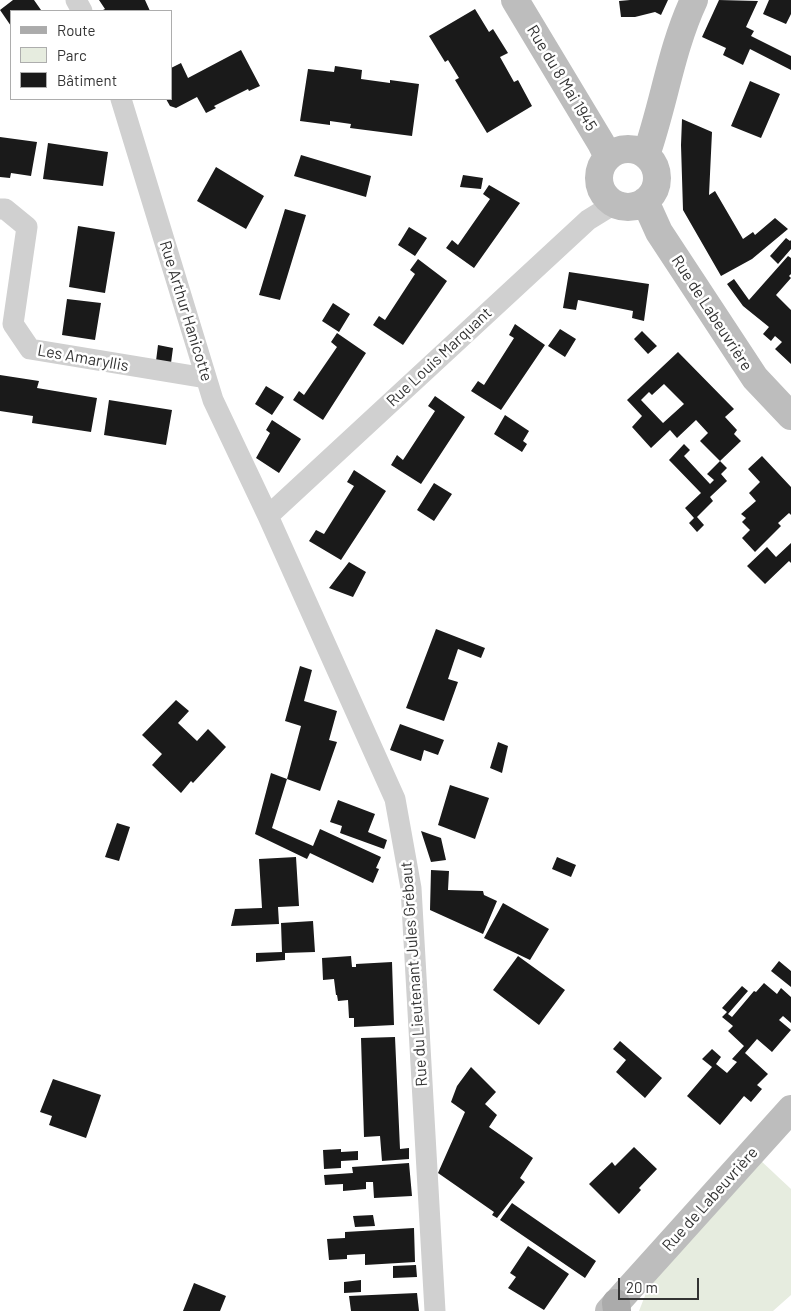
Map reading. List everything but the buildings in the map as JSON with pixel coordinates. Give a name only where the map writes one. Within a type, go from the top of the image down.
[{"type":"street","name":"Rue du 8 Mai 1945","points":[[515,0],[608,156]]},
{"type":"street","points":[[646,155],[660,113],[683,24],[694,0]]},
{"type":"street","name":"Rue Arthur Hanicotte","points":[[121,100],[212,400],[268,516]]},
{"type":"street","points":[[637,150],[646,155],[656,173],[656,184],[652,193],[645,201],[630,207],[614,204],[604,194],[599,182],[600,168],[608,156],[616,151],[637,150]]},
{"type":"street","name":"Rue de Labeuvrière","points":[[645,201],[659,232],[754,378],[791,416]]},
{"type":"street","name":"Rue Louis Marquant","points":[[268,516],[588,220],[614,204]]},
{"type":"street","name":"Les Amaryllis","points":[[0,209],[6,210],[27,226],[13,324],[30,349],[206,378]]},
{"type":"street","name":"Rue du Lieutenant Jules Grébaut","points":[[268,516],[395,799],[411,888],[435,1311]]},
{"type":"street","name":"Rue de Labeuvrière","points":[[614,1308],[791,1109]]},
{"type":"green space","points":[[759,1159],[791,1189],[791,1295],[773,1311],[639,1311],[648,1288]]}]
